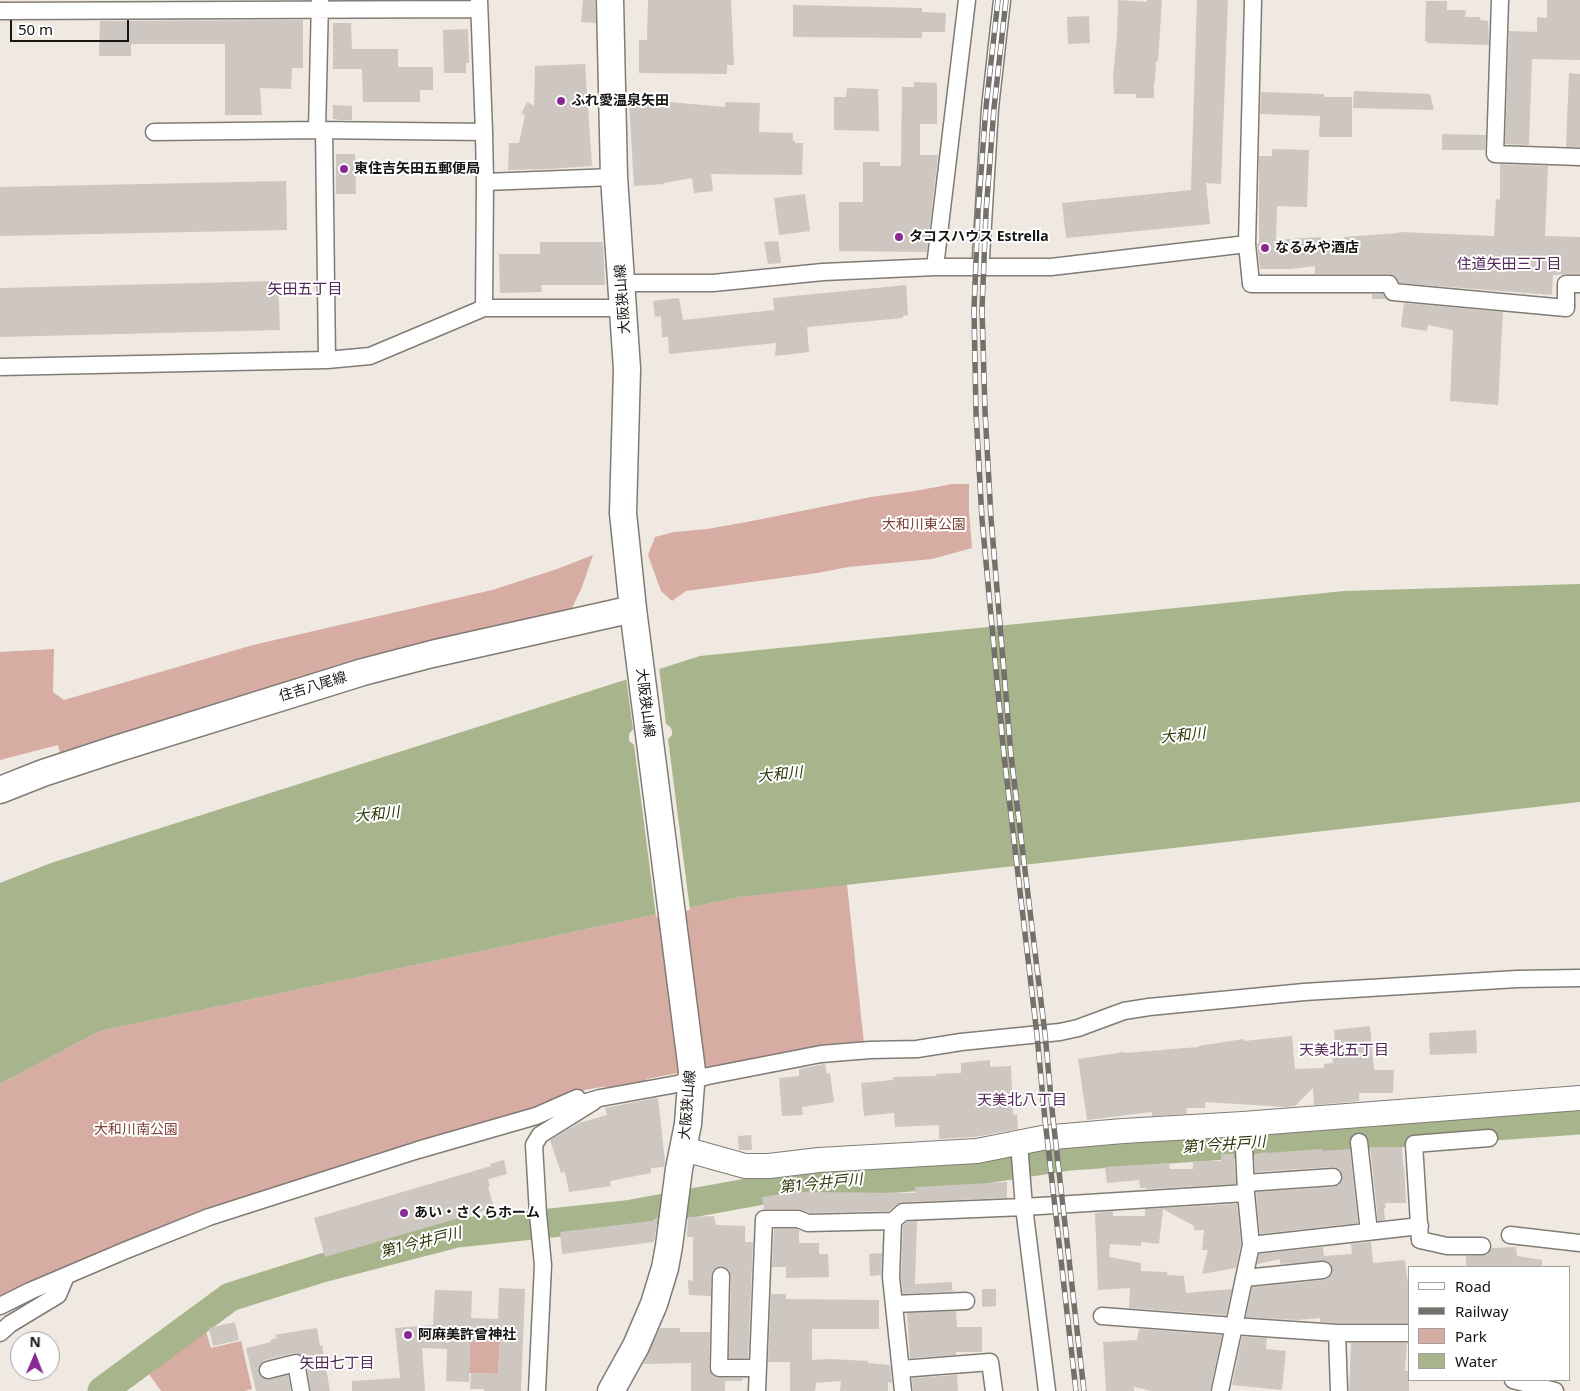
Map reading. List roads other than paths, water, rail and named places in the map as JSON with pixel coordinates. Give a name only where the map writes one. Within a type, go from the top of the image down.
[{"type":"main road","name":"大阪狭山線","points":[[610,0],[614,177],[627,369],[623,513],[634,617],[692,1076],[684,1149],[665,1268],[654,1304],[636,1346],[611,1391]]},
{"type":"main road","name":"住吉八尾線","points":[[0,790],[42,773],[116,748],[363,672],[432,654],[634,617]]},
{"type":"street","points":[[935,268],[967,0]]},
{"type":"street","points":[[981,257],[990,108],[1002,0]]},
{"type":"street","points":[[1253,0],[1247,244],[1251,284],[1389,284],[1393,292],[1566,308],[1566,284],[1580,284]]},
{"type":"street","points":[[1500,0],[1495,154],[1580,158]]},
{"type":"street","points":[[320,5],[327,360]]},
{"type":"street","points":[[0,11],[320,5],[479,5],[485,182],[484,308]]},
{"type":"street","points":[[154,132],[321,130],[484,132]]},
{"type":"street","points":[[485,182],[614,177]]},
{"type":"street","points":[[622,283],[713,283],[823,272],[935,268],[1052,267],[1247,244]]},
{"type":"street","points":[[0,367],[327,360],[370,356],[484,308],[623,308]]},
{"type":"street","points":[[0,1306],[66,1276],[209,1217],[418,1150],[536,1116],[577,1098],[580,1104],[692,1076],[708,1076],[821,1054],[917,1049],[961,1042],[1052,1033],[1078,1028],[1124,1011],[1190,1002],[1304,992],[1517,978],[1580,978]]},
{"type":"street","points":[[537,1391],[543,1265],[534,1145],[540,1135],[600,1098]]},
{"type":"street","points":[[684,1149],[745,1166],[769,1166],[819,1160],[1020,1148],[1042,1138],[1123,1131],[1243,1129],[1580,1098]]},
{"type":"street","points":[[1220,1391],[1252,1245],[1246,1188],[1243,1129]]},
{"type":"street","points":[[1482,1246],[1447,1246],[1420,1240],[1414,1144],[1489,1138]]},
{"type":"street","points":[[1359,1142],[1369,1232]]},
{"type":"street","points":[[1020,1148],[1024,1207],[1047,1391]]},
{"type":"street","points":[[757,1391],[764,1219],[798,1219],[808,1223],[893,1221],[903,1212],[1024,1207],[1246,1188],[1333,1177]]},
{"type":"street","points":[[893,1221],[891,1277],[903,1391]]},
{"type":"street","points":[[1252,1245],[1420,1226]]},
{"type":"street","points":[[1510,1235],[1580,1243]]},
{"type":"street","points":[[1244,1278],[1323,1270]]},
{"type":"street","points":[[0,1333],[10,1324],[58,1294],[66,1276]]},
{"type":"street","points":[[721,1276],[719,1368],[757,1368]]},
{"type":"street","points":[[894,1304],[966,1301]]},
{"type":"street","points":[[1102,1316],[1337,1333],[1408,1333]]},
{"type":"street","points":[[1337,1333],[1339,1391]]},
{"type":"street","points":[[268,1370],[296,1362],[300,1391]]},
{"type":"street","points":[[901,1369],[990,1362],[994,1391]]},
{"type":"street","points":[[1517,1381],[1555,1391]]},
{"type":"water","name":"大和川","points":[[1580,584],[1580,802],[740,897],[100,1031],[0,1084],[0,883],[51,863],[700,656],[1344,591]]},
{"type":"waterway","name":"第1今井戸川","points":[[102,1391],[230,1297],[322,1268],[457,1233],[626,1215],[807,1182],[898,1178],[966,1172],[1070,1156],[1580,1120]]},
{"type":"railway","points":[[998,0],[986,107],[978,212],[974,309],[976,413],[982,519],[1004,756],[1076,1391]]},
{"type":"railway","points":[[1006,0],[994,108],[986,212],[982,309],[985,411],[991,518],[1011,755],[1045,1034],[1084,1391]]},
{"type":"place","name":"ふれ愛温泉矢田","points":[[561,101]]},
{"type":"place","name":"東住吉矢田五郵便局","points":[[344,169]]},
{"type":"place","name":"タコスハウス Estrella","points":[[899,237]]},
{"type":"place","name":"なるみや酒店","points":[[1265,248]]},
{"type":"place","name":"あい・さくらホーム","points":[[404,1213]]},
{"type":"place","name":"阿麻美許曾神社","points":[[408,1335]]},
{"type":"district","name":"住道矢田三丁目","points":[[1509,265]]},
{"type":"district","name":"矢田五丁目","points":[[305,290]]},
{"type":"district","name":"天美北五丁目","points":[[1344,1051]]},
{"type":"district","name":"天美北八丁目","points":[[1022,1101]]},
{"type":"district","name":"矢田七丁目","points":[[337,1364]]},
{"type":"park label","name":"大和川東公園","points":[[924,525]]},
{"type":"park label","name":"大和川南公園","points":[[136,1130]]}]
